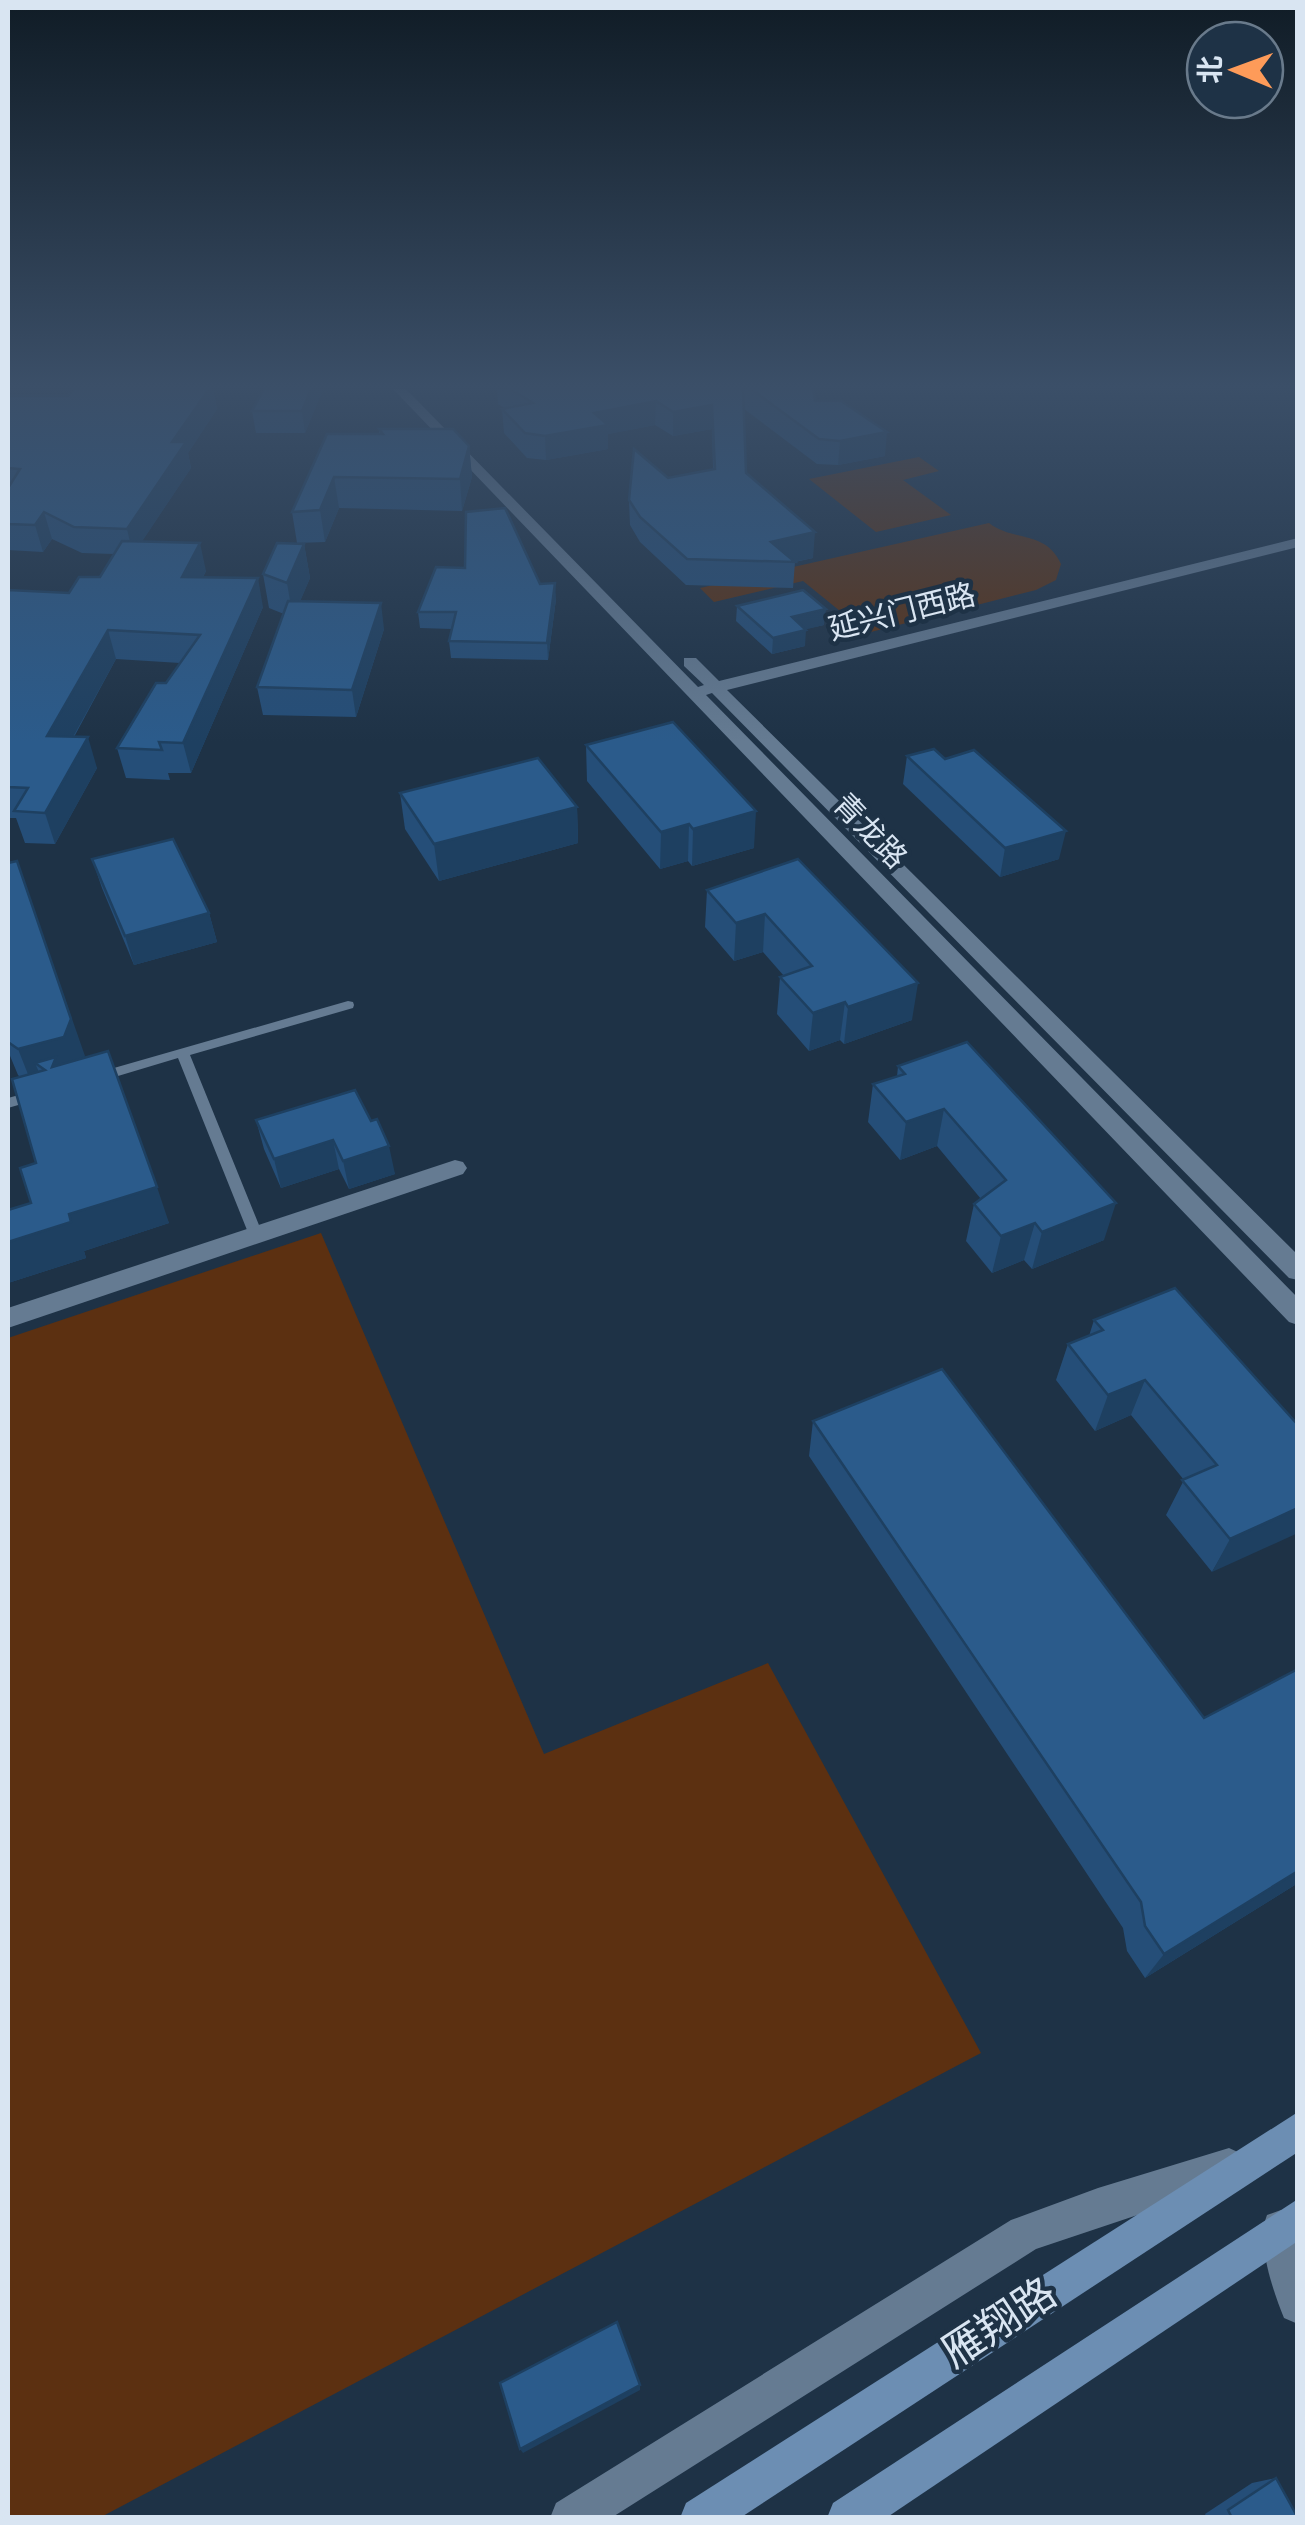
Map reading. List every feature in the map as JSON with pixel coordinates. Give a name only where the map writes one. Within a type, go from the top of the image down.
[{"type":"main road","name":"雁翔路","points":[[701,2518],[1298,2130]]},
{"type":"main road","name":"雁翔路","points":[[848,2518],[1289,2224]]},
{"type":"street","name":"青龙路","points":[[519,507],[1298,1271]]},
{"type":"street","name":"青龙路","points":[[531,507],[1298,1315]]},
{"type":"street","name":"延兴门西路","points":[[711,696],[1298,542]]},
{"type":"street","name":"延兴门西路","points":[[711,696],[1298,556]]},
{"type":"street","points":[[8,1318],[455,1168]]},
{"type":"street","points":[[571,2518],[1025,2234],[1248,2161]]},
{"type":"street","points":[[1289,2224],[1298,2304]]},
{"type":"lane","points":[[78,1083],[348,1005]]},
{"type":"lane","points":[[183,1052],[256,1235]]},
{"type":"lane","points":[[8,1104],[60,1088]]},
{"type":"shaded area","points":[[844,507],[940,507],[951,515],[876,532]]},
{"type":"shaded area","points":[[989,523],[1047,546],[1061,564],[1056,580],[1036,590],[867,633],[803,581],[714,602],[700,588]]},
{"type":"shaded area","points":[[321,1233],[544,1754],[768,1663],[981,2053],[101,2517],[8,2517],[8,1338]]},
{"type":"building","points":[[8,507],[142,507],[127,529],[74,527],[44,512],[35,525],[8,524]]},
{"type":"building","points":[[294,507],[321,507],[320,510],[292,512]]},
{"type":"building","points":[[633,507],[786,507],[815,532],[771,542],[795,562],[687,559]]},
{"type":"building","points":[[505,508],[540,584],[555,583],[547,643],[449,641],[456,612],[418,612],[436,567],[465,568],[466,512]]},
{"type":"building","points":[[122,541],[200,543],[182,577],[258,578],[183,743],[159,742],[162,750],[117,748],[156,683],[166,683],[200,635],[108,630],[47,736],[88,737],[45,813],[14,811],[28,788],[8,787],[8,590],[69,593],[79,577],[100,577]]},
{"type":"building","points":[[277,543],[304,544],[287,583],[263,574]]},
{"type":"building","points":[[803,590],[826,609],[792,617],[806,630],[773,638],[737,606]]},
{"type":"building","points":[[288,601],[381,603],[352,690],[257,687]]},
{"type":"building","points":[[673,722],[756,811],[693,829],[689,824],[661,832],[586,745]]},
{"type":"building","points":[[934,749],[945,759],[974,750],[1066,831],[1005,848],[907,756]]},
{"type":"building","points":[[538,758],[577,807],[434,844],[400,793]]},
{"type":"building","points":[[173,839],[209,913],[125,936],[92,859]]},
{"type":"building","points":[[798,859],[918,983],[848,1007],[845,1002],[813,1013],[780,977],[812,966],[765,914],[736,923],[707,890]]},
{"type":"building","points":[[17,861],[71,1019],[64,1037],[18,1049],[8,1042],[8,863]]},
{"type":"building","points":[[967,1042],[1116,1203],[1042,1232],[1035,1223],[1001,1236],[974,1204],[1006,1180],[944,1109],[906,1122],[873,1084],[905,1074],[898,1066]]},
{"type":"building","points":[[108,1051],[157,1187],[69,1214],[71,1222],[8,1242],[8,1210],[31,1203],[20,1168],[36,1163],[12,1079],[45,1070],[35,1063],[56,1057],[52,1067]]},
{"type":"building","points":[[355,1090],[371,1121],[377,1119],[389,1146],[343,1161],[333,1140],[274,1159],[256,1120]]},
{"type":"building","points":[[1175,1288],[1298,1425],[1298,1508],[1230,1539],[1182,1480],[1217,1465],[1145,1380],[1108,1395],[1068,1344],[1103,1330],[1094,1320]]},
{"type":"building","points":[[942,1369],[1204,1718],[1298,1669],[1298,1871],[1164,1954],[1145,1926],[1141,1902],[813,1421]]},
{"type":"building","points":[[617,2322],[640,2385],[520,2449],[500,2383]]},
{"type":"building","points":[[1276,2478],[1298,2518],[1232,2518],[1228,2510]]}]
